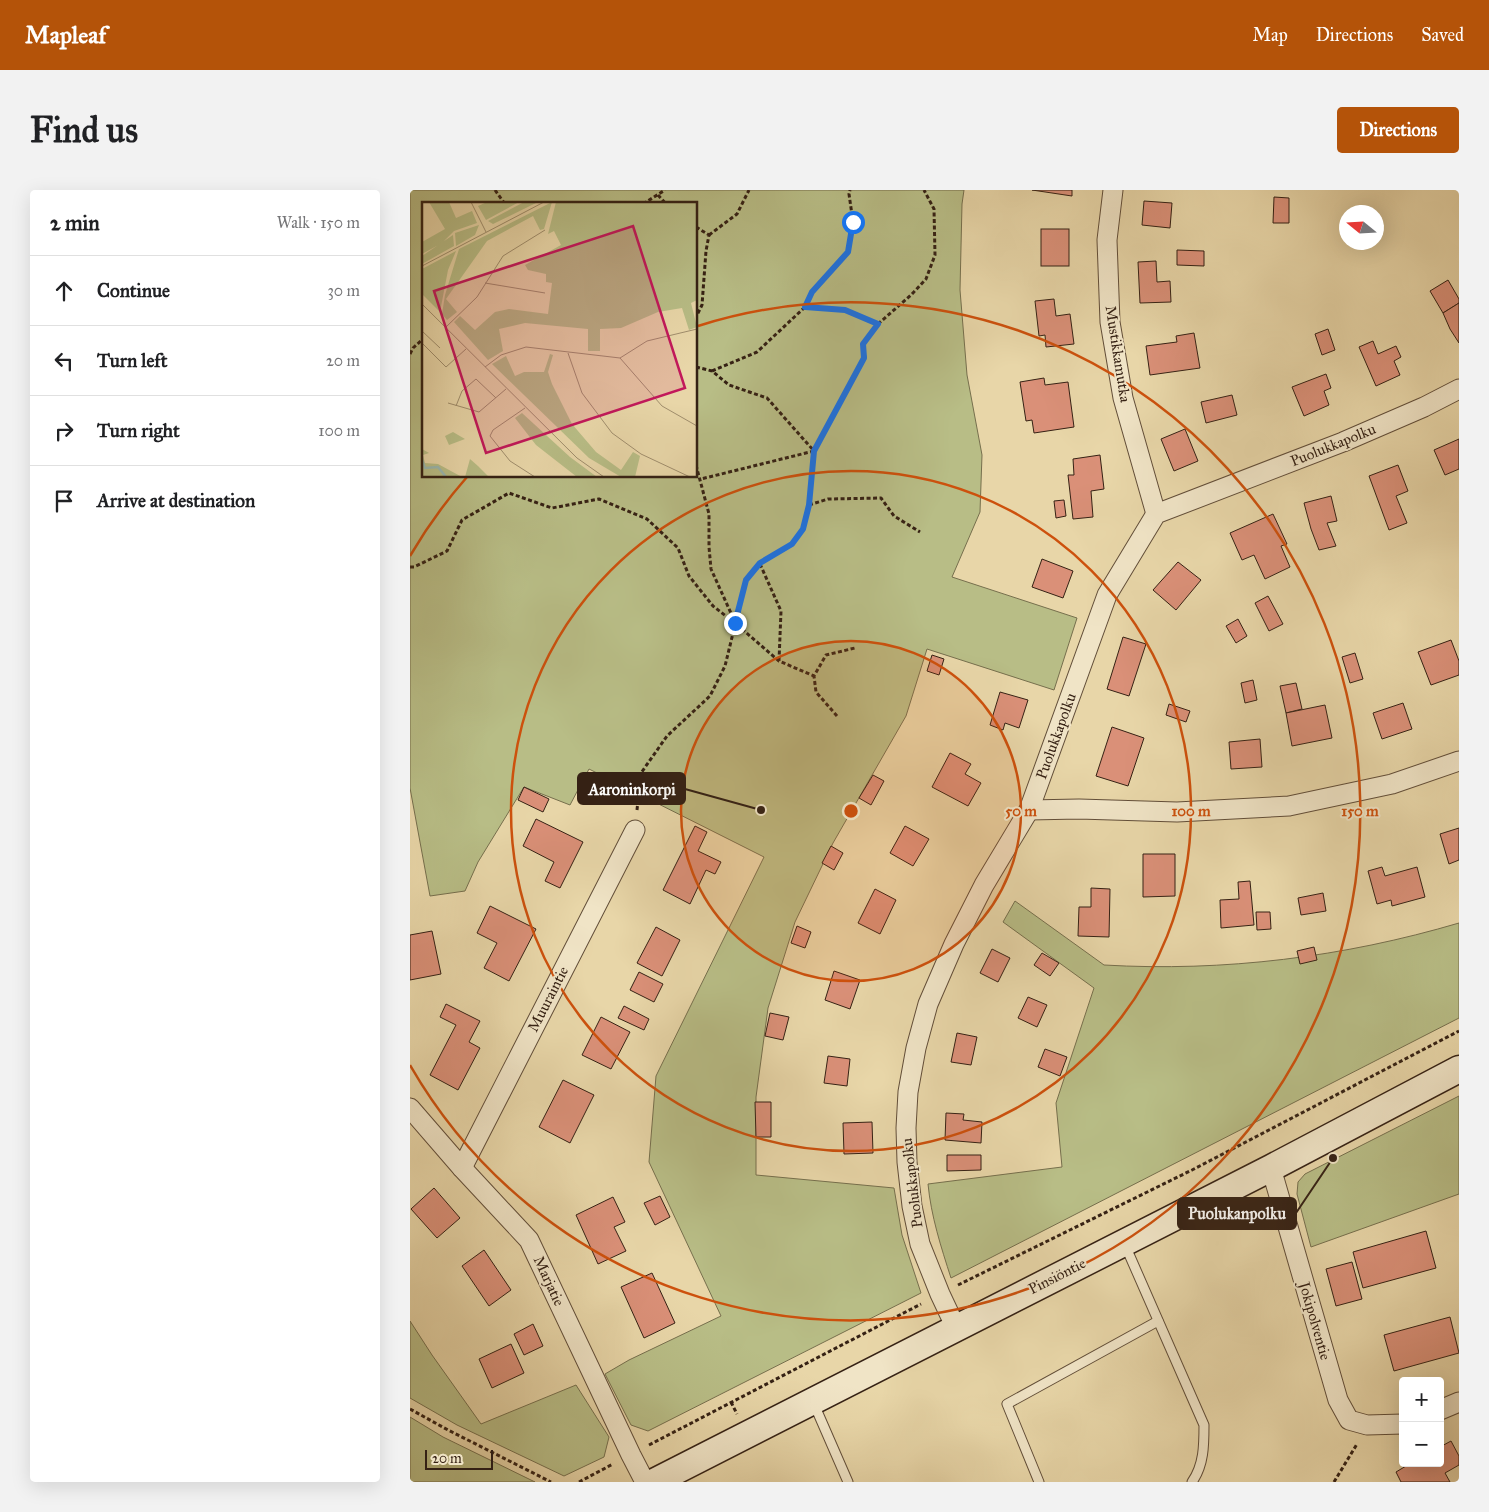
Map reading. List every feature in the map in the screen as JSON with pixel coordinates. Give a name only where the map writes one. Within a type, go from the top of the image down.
[{"type":"main road","name":"Pinsiöntie","points":[[654,1482],[1271,1168],[1459,1069]]},
{"type":"street","name":"Mustikkamutka","points":[[1113,190],[1107,240],[1110,322],[1123,398],[1156,514]]},
{"type":"street","name":"Puolukkapolku","points":[[956,1328],[920,1244],[912,1206],[907,1162],[906,1128],[909,1084],[916,1048],[928,1004],[954,944],[984,885],[1029,810],[1107,595],[1156,514],[1343,442],[1424,407],[1459,389]]},
{"type":"street","points":[[1029,810],[1078,809],[1177,812],[1290,806],[1392,784],[1459,761]]},
{"type":"street","name":"Muuraintie","points":[[462,1168],[635,830]]},
{"type":"street","name":"Marjatie","points":[[410,1108],[462,1168],[529,1240],[645,1482]]},
{"type":"street","name":"Jokipolventie","points":[[1271,1168],[1338,1400],[1349,1420],[1367,1426]]},
{"type":"street","points":[[1444,1408],[1459,1402]]},
{"type":"street","points":[[1367,1426],[1399,1424]]},
{"type":"lane","points":[[1124,1242],[1204,1425],[1205,1450],[1192,1482]]},
{"type":"lane","points":[[1039,1482],[1007,1404],[1158,1321]]},
{"type":"lane","points":[[812,1401],[848,1482]]},
{"type":"path","points":[[495,190],[504,202]]},
{"type":"path","points":[[646,202],[665,190]]},
{"type":"path","points":[[698,313],[702,305],[709,235],[737,214],[749,190]]},
{"type":"path","points":[[712,371],[756,352],[805,307],[812,292],[848,252],[853,222],[850,190]]},
{"type":"path","points":[[635,830],[641,773],[667,736],[710,696],[725,666],[746,580],[760,563],[792,544],[803,529],[809,505],[814,451],[864,358],[863,344],[878,324],[926,279],[935,255],[934,209],[924,190]]},
{"type":"path","points":[[658,195],[664,202]]},
{"type":"path","points":[[698,228],[709,235]]},
{"type":"path","points":[[805,307],[845,310],[878,324]]},
{"type":"path","points":[[410,354],[413,348],[422,340]]},
{"type":"path","points":[[698,368],[712,371],[729,384],[767,398],[814,451]]},
{"type":"path","points":[[701,479],[814,451]]},
{"type":"path","points":[[698,470],[709,514],[708,548],[711,570],[735,623]]},
{"type":"path","points":[[410,566],[414,567],[448,551],[462,520],[509,493],[552,508],[599,499],[647,519],[678,548],[689,576],[713,606],[779,661],[814,676]]},
{"type":"path","points":[[809,505],[828,499],[881,498],[894,516],[920,532]]},
{"type":"path","points":[[760,563],[781,611],[779,661]]},
{"type":"path","points":[[837,716],[816,692],[814,676],[826,655],[855,648]]},
{"type":"path","points":[[579,1482],[940,1294],[1192,1170],[1459,1031]]},
{"type":"path","points":[[410,1409],[551,1482]]},
{"type":"path","points":[[1334,1482],[1367,1426]]},
{"type":"green space","points":[[410,190],[964,190],[960,290],[967,375],[982,455],[980,512],[952,577],[1077,618],[1054,690],[927,649],[906,716],[833,843],[795,922],[768,1008],[756,1097],[756,1175],[894,1188],[902,1235],[921,1293],[648,1431],[631,1425],[605,1374],[629,1360],[721,1316],[649,1162],[656,1076],[764,857],[589,769],[570,805],[524,787],[478,862],[465,891],[430,896],[410,788]]},
{"type":"green space","points":[[1015,901],[1104,965],[1194,966],[1239,964],[1283,959],[1372,945],[1459,923],[1459,1018],[951,1278],[934,1220],[928,1184],[1062,1167],[1056,1103],[1094,988],[1003,922]]},
{"type":"green space","points":[[1459,1096],[1459,1194],[1311,1247],[1297,1194],[1298,1182],[1305,1174]]},
{"type":"green space","points":[[410,1321],[481,1424],[576,1385],[609,1437],[604,1457],[564,1476],[457,1425],[410,1398]]},
{"type":"green space","points":[[410,1417],[443,1437],[535,1482],[410,1482]]},
{"type":"building","points":[[1032,190],[1072,190],[1072,196]]},
{"type":"building","points":[[1274,197],[1289,198],[1289,223],[1273,223]]},
{"type":"building","points":[[1144,201],[1172,203],[1170,228],[1142,225]]},
{"type":"building","points":[[1041,229],[1069,229],[1069,266],[1041,266]]},
{"type":"building","points":[[1177,250],[1204,251],[1204,266],[1177,265]]},
{"type":"building","points":[[1156,261],[1157,282],[1170,281],[1171,302],[1140,303],[1138,262]]},
{"type":"building","points":[[1448,280],[1459,299],[1459,303],[1443,313],[1430,291]]},
{"type":"building","points":[[1054,299],[1056,316],[1070,314],[1074,344],[1046,347],[1045,335],[1039,336],[1035,301]]},
{"type":"building","points":[[1459,303],[1459,343],[1443,313]]},
{"type":"building","points":[[1328,329],[1335,350],[1322,355],[1315,334]]},
{"type":"building","points":[[1194,333],[1200,368],[1150,375],[1146,346],[1177,342],[1176,336]]},
{"type":"building","points":[[1373,341],[1378,354],[1396,346],[1401,357],[1394,361],[1400,375],[1376,386],[1359,347]]},
{"type":"building","points":[[1326,374],[1331,388],[1324,391],[1329,405],[1304,416],[1292,387]]},
{"type":"building","points":[[1044,378],[1045,385],[1068,382],[1074,427],[1034,433],[1032,420],[1026,421],[1020,382]]},
{"type":"building","points":[[1232,395],[1237,415],[1206,423],[1201,402]]},
{"type":"building","points":[[1185,429],[1198,461],[1174,471],[1161,439]]},
{"type":"building","points":[[1459,439],[1459,469],[1445,475],[1434,450]]},
{"type":"building","points":[[1100,455],[1104,489],[1091,491],[1093,517],[1073,519],[1068,475],[1074,475],[1073,459]]},
{"type":"building","points":[[1398,465],[1408,491],[1396,496],[1407,523],[1389,530],[1369,476]]},
{"type":"building","points":[[1331,496],[1337,521],[1327,523],[1336,546],[1319,550],[1304,503]]},
{"type":"building","points":[[1064,500],[1066,516],[1056,518],[1054,501]]},
{"type":"building","points":[[1273,514],[1287,544],[1281,546],[1290,567],[1265,579],[1254,555],[1242,560],[1230,533]]},
{"type":"building","points":[[1042,559],[1073,571],[1063,598],[1032,587]]},
{"type":"building","points":[[1178,562],[1201,580],[1176,610],[1153,590]]},
{"type":"building","points":[[1268,596],[1283,624],[1269,631],[1255,603]]},
{"type":"building","points":[[1238,619],[1247,636],[1236,643],[1226,626]]},
{"type":"building","points":[[1123,637],[1146,644],[1129,696],[1107,689]]},
{"type":"building","points":[[1451,640],[1459,661],[1459,675],[1431,685],[1418,652]]},
{"type":"building","points":[[1355,653],[1363,679],[1350,683],[1342,657]]},
{"type":"building","points":[[932,655],[944,659],[939,675],[927,671]]},
{"type":"building","points":[[1253,680],[1257,700],[1245,703],[1241,683]]},
{"type":"building","points":[[1296,683],[1302,709],[1286,713],[1280,686]]},
{"type":"building","points":[[1000,692],[1028,700],[1019,728],[1005,723],[1003,730],[990,725]]},
{"type":"building","points":[[1403,703],[1412,729],[1382,739],[1373,713]]},
{"type":"building","points":[[1169,704],[1190,711],[1186,722],[1166,715]]},
{"type":"building","points":[[1325,705],[1332,738],[1292,746],[1286,713]]},
{"type":"building","points":[[1112,727],[1144,738],[1128,786],[1096,776]]},
{"type":"building","points":[[1260,739],[1262,767],[1231,769],[1229,742]]},
{"type":"building","points":[[950,753],[971,764],[965,774],[981,783],[968,806],[932,787]]},
{"type":"building","points":[[873,775],[884,781],[871,805],[859,798]]},
{"type":"building","points":[[524,787],[549,799],[543,812],[518,800]]},
{"type":"building","points":[[536,819],[583,842],[560,888],[545,881],[554,862],[523,846]]},
{"type":"building","points":[[695,826],[707,832],[698,851],[721,862],[715,874],[706,870],[690,904],[663,890]]},
{"type":"building","points":[[905,826],[929,839],[913,866],[890,853]]},
{"type":"building","points":[[1459,828],[1459,860],[1449,864],[1440,834]]},
{"type":"building","points":[[831,846],[843,853],[834,870],[822,863]]},
{"type":"building","points":[[1143,854],[1175,854],[1175,896],[1143,897]]},
{"type":"building","points":[[1382,867],[1385,876],[1417,867],[1425,897],[1392,906],[1391,900],[1377,904],[1368,871]]},
{"type":"building","points":[[1250,881],[1254,925],[1221,928],[1220,900],[1239,899],[1238,882]]},
{"type":"building","points":[[1091,888],[1110,889],[1109,937],[1078,936],[1079,907],[1091,907]]},
{"type":"building","points":[[875,889],[896,900],[880,934],[858,923]]},
{"type":"building","points":[[1323,893],[1326,911],[1301,915],[1298,898]]},
{"type":"building","points":[[490,906],[536,929],[509,981],[484,968],[497,943],[477,933]]},
{"type":"building","points":[[1256,912],[1270,912],[1271,929],[1257,930]]},
{"type":"building","points":[[797,926],[811,932],[805,948],[791,943]]},
{"type":"building","points":[[656,927],[680,940],[662,976],[637,963]]},
{"type":"building","points":[[432,931],[441,974],[410,980],[410,935]]},
{"type":"building","points":[[1314,947],[1317,960],[1300,964],[1297,951]]},
{"type":"building","points":[[992,949],[1010,958],[998,982],[980,973]]},
{"type":"building","points":[[1042,953],[1059,963],[1050,976],[1034,965]]},
{"type":"building","points":[[834,971],[860,980],[850,1009],[825,1000]]},
{"type":"building","points":[[639,972],[663,984],[654,1002],[630,990]]},
{"type":"building","points":[[1028,997],[1047,1005],[1037,1027],[1018,1018]]},
{"type":"building","points":[[446,1004],[480,1021],[469,1042],[480,1048],[458,1090],[430,1075],[456,1025],[440,1017]]},
{"type":"building","points":[[624,1006],[649,1019],[644,1030],[618,1018]]},
{"type":"building","points":[[770,1013],[789,1017],[783,1040],[765,1036]]},
{"type":"building","points":[[601,1017],[630,1032],[611,1069],[582,1055]]},
{"type":"building","points":[[957,1033],[977,1037],[971,1065],[951,1062]]},
{"type":"building","points":[[1045,1049],[1067,1057],[1060,1076],[1038,1067]]},
{"type":"building","points":[[828,1056],[850,1059],[847,1086],[824,1083]]},
{"type":"building","points":[[563,1080],[594,1095],[570,1143],[539,1127]]},
{"type":"building","points":[[755,1102],[771,1102],[771,1137],[756,1137]]},
{"type":"building","points":[[946,1113],[964,1114],[963,1120],[982,1122],[981,1143],[945,1140]]},
{"type":"building","points":[[872,1122],[873,1153],[844,1154],[843,1123]]},
{"type":"building","points":[[947,1155],[981,1155],[981,1170],[947,1171]]},
{"type":"building","points":[[434,1188],[460,1218],[437,1238],[411,1209]]},
{"type":"building","points":[[660,1196],[670,1217],[655,1225],[644,1203]]},
{"type":"building","points":[[613,1197],[625,1222],[614,1227],[626,1251],[598,1264],[576,1215]]},
{"type":"building","points":[[1426,1231],[1436,1268],[1363,1288],[1353,1252]]},
{"type":"building","points":[[484,1250],[511,1290],[489,1306],[462,1266]]},
{"type":"building","points":[[1352,1262],[1362,1299],[1336,1306],[1326,1269]]},
{"type":"building","points":[[652,1273],[675,1323],[644,1338],[621,1287]]},
{"type":"building","points":[[1450,1317],[1459,1353],[1394,1371],[1384,1335]]},
{"type":"building","points":[[533,1324],[543,1346],[524,1355],[514,1334]]},
{"type":"building","points":[[511,1344],[524,1373],[492,1388],[479,1359]]},
{"type":"building","points":[[1451,1441],[1459,1456],[1459,1465],[1445,1473],[1450,1482],[1401,1482],[1396,1472],[1404,1467],[1444,1467],[1444,1445]]},
{"type":"place","name":"Aaroninkorpi","points":[[761,810]]},
{"type":"place","name":"Puolukanpolku","points":[[1333,1158]]},
{"type":"route","points":[[735,623],[746,580],[760,563],[792,544],[803,529],[809,505],[814,451],[864,358],[863,344],[878,324],[845,310],[805,307],[812,292],[848,252],[853,222]]}]
